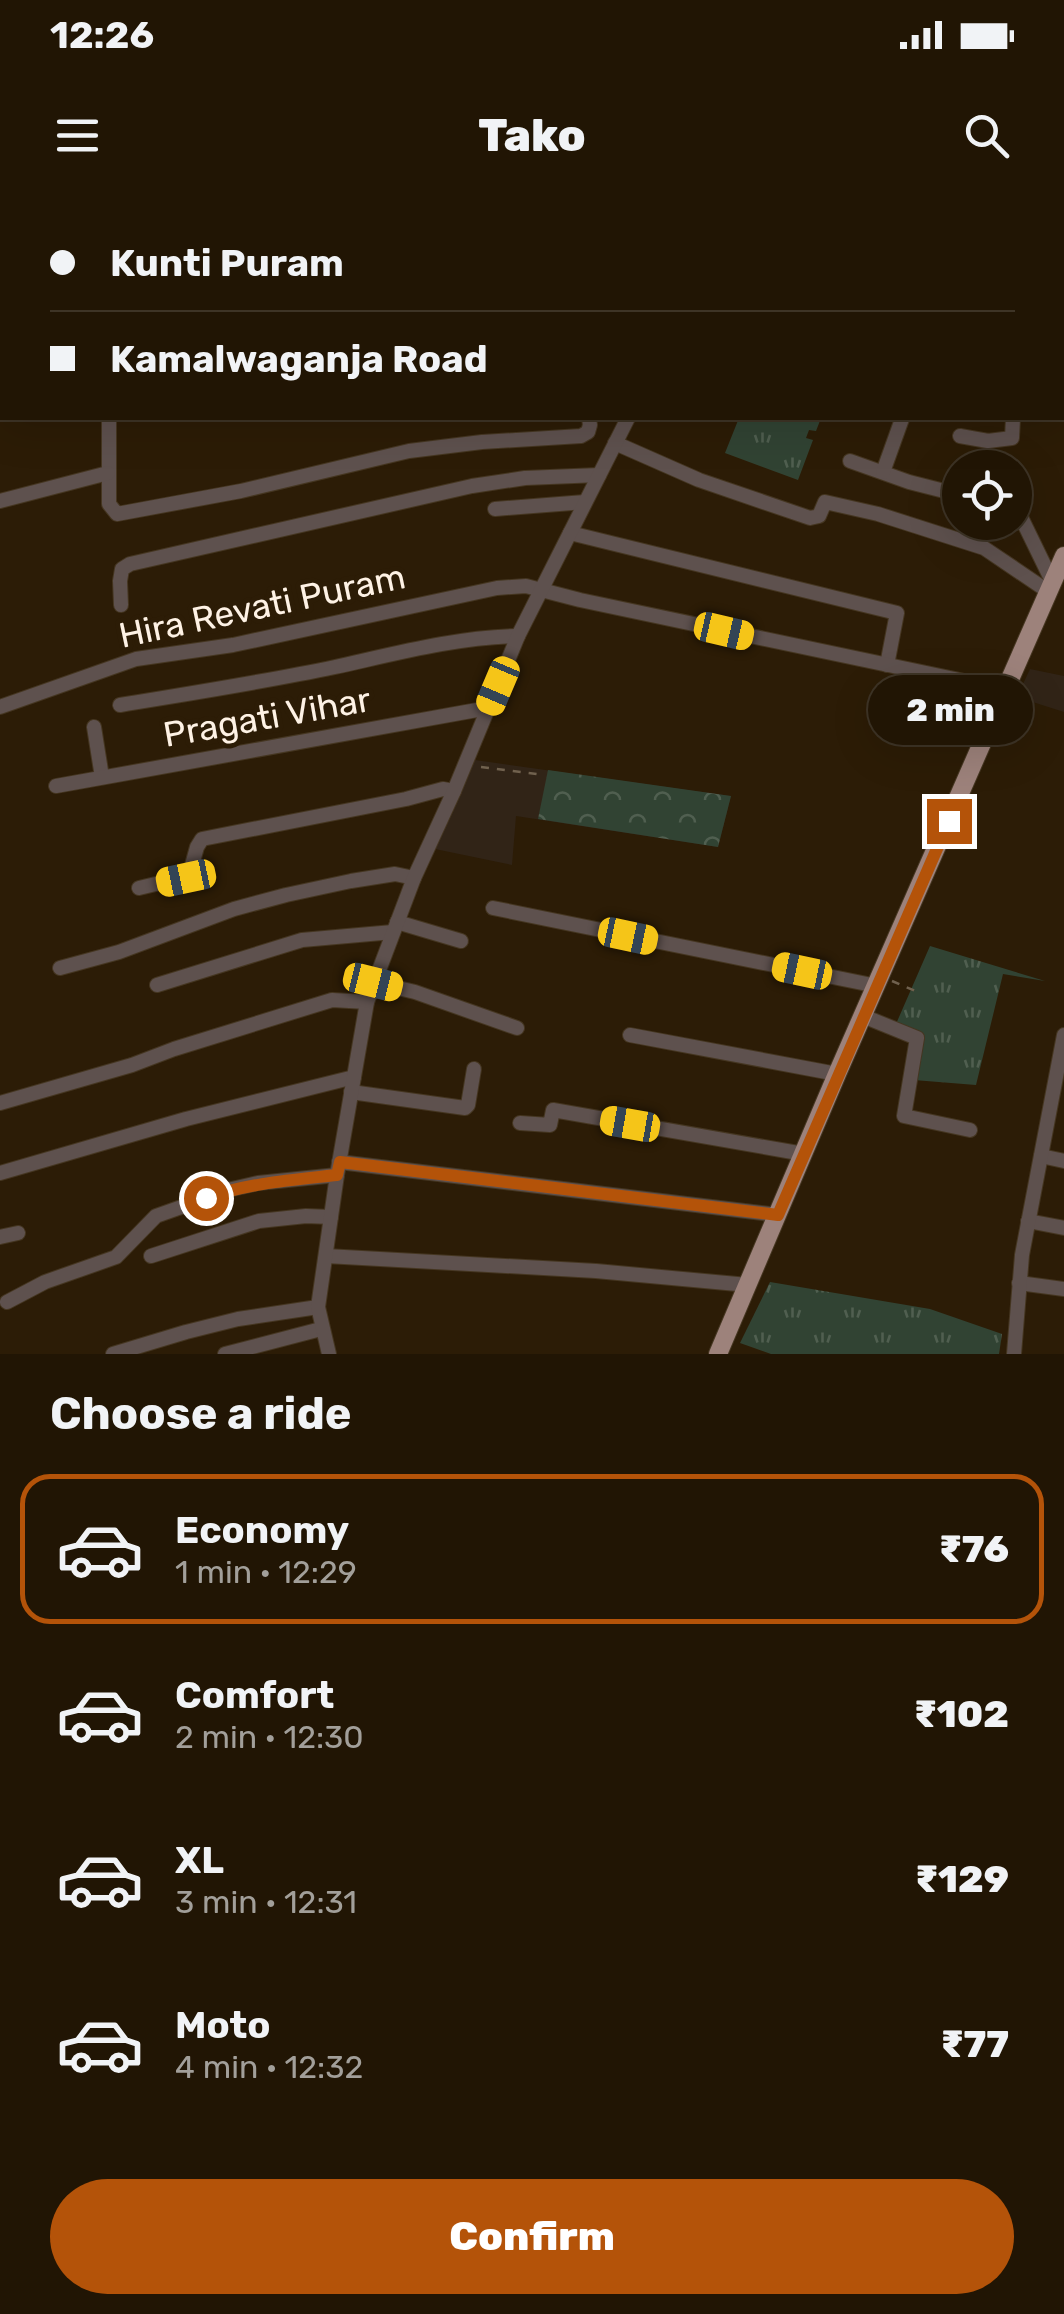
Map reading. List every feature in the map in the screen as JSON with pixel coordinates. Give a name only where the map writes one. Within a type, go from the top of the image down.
[{"type":"main road","points":[[718,1354],[1064,556]]},
{"type":"street","points":[[109,420],[109,504],[117,514],[409,451],[581,436],[588,432],[589,420]]},
{"type":"street","points":[[328,1354],[318,1308],[338,1168],[373,982],[518,636],[627,420]]},
{"type":"street","points":[[883,472],[902,420]]},
{"type":"street","points":[[960,436],[1012,438],[1013,420]]},
{"type":"street","points":[[615,443],[698,480],[810,518],[820,516],[826,502],[954,537],[984,548],[1051,587]]},
{"type":"street","points":[[850,461],[942,490]]},
{"type":"street","points":[[0,501],[108,473]]},
{"type":"street","points":[[121,606],[122,569],[130,564],[472,486],[524,478],[598,475]]},
{"type":"street","points":[[495,508],[586,502]]},
{"type":"street","points":[[570,532],[897,613],[887,665]]},
{"type":"street","points":[[1031,540],[1051,587]]},
{"type":"street","name":"Hira Revati Puram","points":[[0,707],[136,659],[233,645],[497,588],[526,586],[969,682],[992,684],[1010,679]]},
{"type":"street","points":[[120,705],[448,644],[518,636]]},
{"type":"street","name":"Pragati Vihar","points":[[56,786],[488,708]]},
{"type":"street","points":[[94,727],[102,778]]},
{"type":"street","points":[[139,888],[189,876],[202,839],[443,789],[454,791]]},
{"type":"street","points":[[60,968],[120,952],[234,909],[286,895],[395,874],[414,878]]},
{"type":"street","points":[[493,908],[879,981]]},
{"type":"street","points":[[157,985],[302,940],[395,927],[461,941]]},
{"type":"street","points":[[373,982],[415,992],[517,1028]]},
{"type":"street","points":[[0,1102],[132,1065],[332,1000],[367,1002]]},
{"type":"street","points":[[863,1016],[917,1038],[904,1116],[970,1130]]},
{"type":"street","points":[[630,1036],[837,1074]]},
{"type":"street","points":[[1014,1354],[1018,1283],[1041,1156],[1058,1105],[1063,1045]]},
{"type":"street","points":[[0,1173],[186,1119],[353,1084],[466,1108],[474,1070]]},
{"type":"street","points":[[520,1123],[550,1125],[553,1110],[804,1154]]},
{"type":"street","points":[[1041,1156],[1064,1161]]},
{"type":"street","points":[[6,1302],[45,1282],[116,1257],[156,1216],[232,1189],[338,1168],[778,1215]]},
{"type":"street","points":[[151,1256],[259,1221],[331,1217]]},
{"type":"street","points":[[1028,1221],[1064,1228]]},
{"type":"street","points":[[0,1237],[18,1233]]},
{"type":"street","points":[[326,1256],[596,1271],[748,1285]]},
{"type":"street","points":[[1018,1283],[1064,1289]]},
{"type":"street","points":[[113,1354],[238,1319],[318,1308]]},
{"type":"street","points":[[225,1354],[322,1329]]},
{"type":"path","points":[[464,765],[544,776]]},
{"type":"path","points":[[879,981],[920,992]]},
{"type":"shaded area","points":[[1030,669],[1064,676],[1064,712],[1017,697]]},
{"type":"shaded area","points":[[475,760],[731,796],[718,847],[516,816],[512,865],[435,849],[447,814]]},
{"type":"green space","points":[[738,420],[820,420],[816,431],[809,430],[806,438],[813,440],[798,480],[725,453]]},
{"type":"green space","points":[[548,770],[731,796],[718,847],[538,819]]},
{"type":"green space","points":[[930,946],[1045,981],[1003,974],[976,1085],[914,1080],[924,1035],[896,1024]]},
{"type":"green space","points":[[770,1282],[930,1309],[1002,1334],[999,1354],[771,1354],[740,1343]]},
{"type":"route","points":[[206,1198],[258,1183],[337,1175],[340,1162],[778,1215],[949,821]]}]
